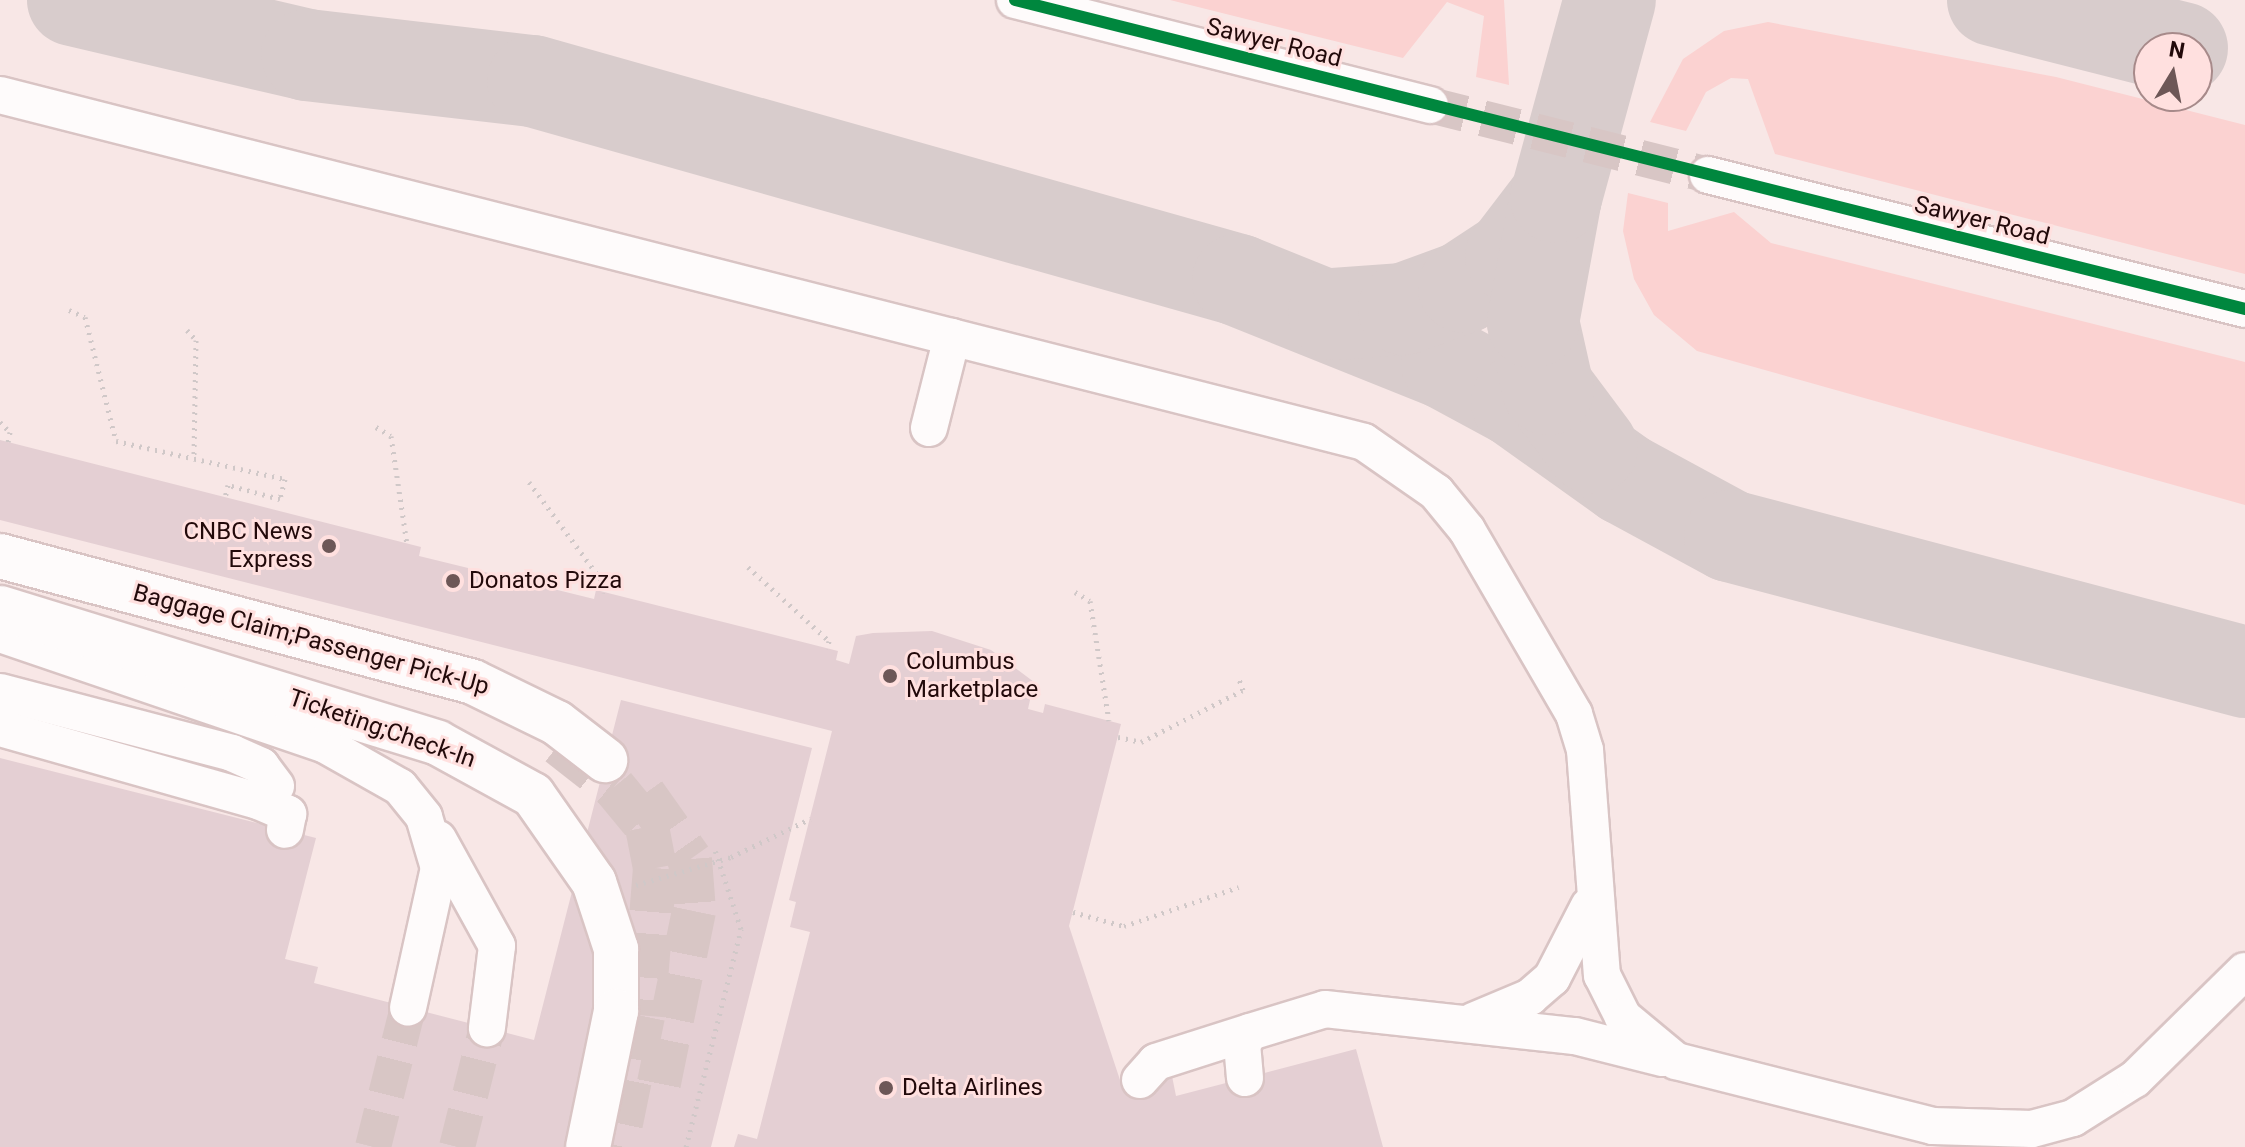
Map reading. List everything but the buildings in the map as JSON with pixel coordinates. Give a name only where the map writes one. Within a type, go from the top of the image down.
[{"type":"main road","name":"Baggage Claim;Passenger Pick-Up","points":[[0,556],[473,682],[544,715],[605,760]]},
{"type":"main road","name":"Ticketing;Check-In","points":[[0,608],[473,757],[533,795],[590,876],[618,979],[588,1147]]},
{"type":"street","name":"Sawyer Road","points":[[1015,0],[1430,105]]},
{"type":"street","points":[[0,95],[1364,442],[1436,492],[1498,582],[1582,734],[1592,889],[1610,996],[1633,1028],[1676,1061]]},
{"type":"street","name":"Sawyer Road","points":[[1708,175],[2245,309]]},
{"type":"street","points":[[929,428],[952,337]]},
{"type":"street","points":[[0,634],[369,763],[424,817],[488,919],[497,946],[487,1028]]},
{"type":"street","points":[[0,692],[232,753],[261,766],[276,786]]},
{"type":"street","points":[[0,728],[258,801],[288,814],[285,830]]},
{"type":"street","points":[[408,1008],[439,868],[424,817]]},
{"type":"street","points":[[1468,1023],[1530,997],[1552,978],[1581,934],[1592,889]]},
{"type":"street","points":[[1140,1080],[1156,1062],[1325,1009],[1575,1036],[1933,1126],[2032,1129],[2073,1118],[2135,1079],[2245,971]]},
{"type":"street","points":[[1245,1078],[1242,1044],[1250,1032]]},
{"type":"path","points":[[69,310],[85,317],[116,441],[192,455],[285,479],[280,499],[228,485],[225,498]]},
{"type":"path","points":[[187,330],[196,340],[192,455]]},
{"type":"path","points":[[0,422],[10,432],[8,442]]},
{"type":"path","points":[[376,427],[391,436],[407,544]]},
{"type":"path","points":[[529,482],[605,585],[604,593]]},
{"type":"path","points":[[748,567],[829,641],[827,649]]},
{"type":"path","points":[[1075,592],[1090,601],[1109,721]]},
{"type":"path","points":[[1118,737],[1141,742],[1231,697],[1243,690],[1238,676]]},
{"type":"path","points":[[590,876],[731,857],[810,819]]},
{"type":"path","points":[[686,1147],[741,929],[714,847]]},
{"type":"path","points":[[1073,912],[1124,926],[1239,887]]},
{"type":"shaded area","points":[[1170,0],[1504,0],[1509,85],[1476,77],[1484,16],[1447,2],[1403,58]]},
{"type":"shaded area","points":[[1768,22],[2056,77],[2133,97],[2133,112],[2194,112],[2245,125],[2245,274],[1775,154],[1748,79],[1731,78],[1706,92],[1686,131],[1650,122],[1683,59],[1724,31]]},
{"type":"shaded area","points":[[1628,193],[1668,203],[1668,231],[1734,212],[1771,243],[2245,362],[2245,505],[1697,351],[1654,315],[1634,279],[1623,231]]},
{"type":"taxiway","points":[[73,0],[307,55],[533,81],[1238,280],[1447,364],[1517,402],[1625,479],[1730,536],[2245,672]]},
{"type":"taxiway","points":[[1592,448],[1548,389],[1533,322],[1556,197],[1610,0]]},
{"type":"taxiway","points":[[1993,0],[2133,36]]},
{"type":"taxiway","points":[[1334,314],[1404,309],[1464,287],[1511,256],[1556,197]]},
{"type":"tunnel","points":[[1430,105],[1708,175]]},
{"type":"tunnel","points":[[559,744],[614,787],[647,827],[655,868],[643,1016],[616,1147]]},
{"type":"tunnel","points":[[644,794],[690,859],[694,911],[656,1098]]},
{"type":"tunnel","points":[[373,1147],[408,1008]]},
{"type":"tunnel","points":[[457,1147],[487,1028]]},
{"type":"cycle path","points":[[1015,0],[2245,309]]},
{"type":"place","name":"CNBC News Express","points":[[329,546]]},
{"type":"place","name":"Donatos Pizza","points":[[453,581]]},
{"type":"place","name":"Columbus Marketplace","points":[[890,676]]},
{"type":"place","name":"Delta Airlines","points":[[886,1088]]}]
